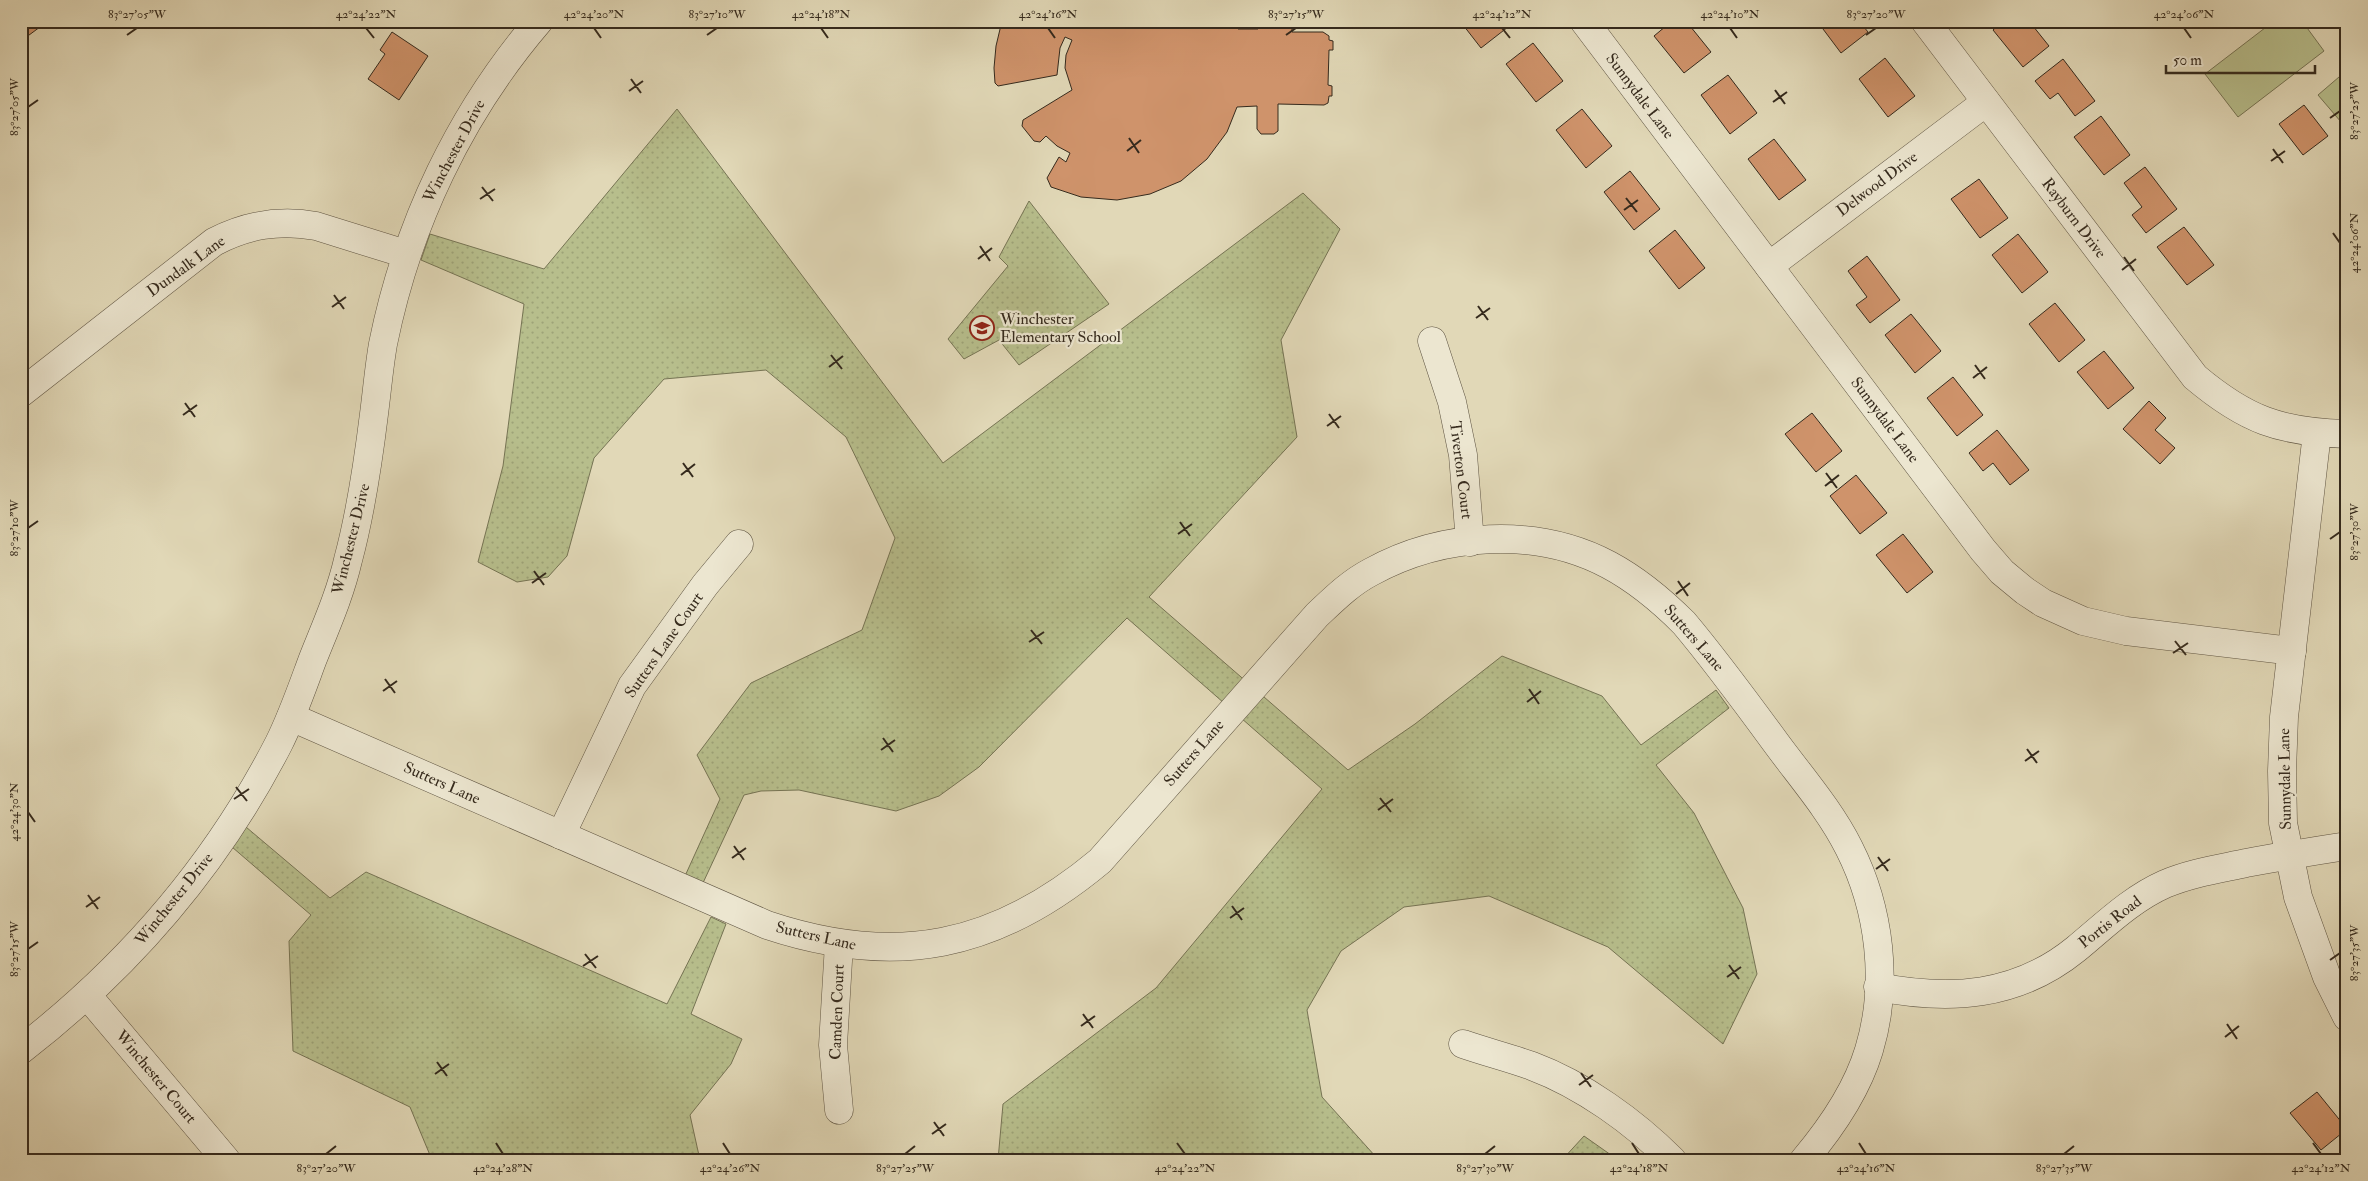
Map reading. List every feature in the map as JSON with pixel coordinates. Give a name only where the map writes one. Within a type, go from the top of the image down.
[{"type":"street","name":"Winchester Drive","points":[[21,1050],[87,995],[150,931],[205,863],[252,791],[291,717],[340,590],[349,560],[366,474],[382,347],[406,254],[434,184],[465,125],[502,68],[539,21]]},
{"type":"street","name":"Sunnydale Lane","points":[[1584,21],[1983,550],[2002,572],[2025,591],[2063,613],[2104,627],[2292,651]]},
{"type":"street","name":"Rayburn Drive","points":[[1925,21],[2195,377],[2221,399],[2252,416],[2284,428],[2317,434],[2347,434]]},
{"type":"street","name":"Delwood Drive","points":[[1769,266],[1986,102]]},
{"type":"street","name":"Dundalk Lane","points":[[21,393],[214,242],[245,228],[267,223],[301,223],[406,254]]},
{"type":"street","name":"Tiverton Court","points":[[1432,341],[1452,402],[1462,455],[1470,542]]},
{"type":"street","name":"Sunnydale Lane","points":[[2317,434],[2284,717],[2283,824],[2298,897],[2327,977],[2347,1018]]},
{"type":"street","name":"Sutters Lane","points":[[291,717],[767,925],[800,936],[839,944],[889,948],[947,941],[1005,922],[1052,898],[1100,860],[1317,615],[1339,594],[1369,573],[1402,557],[1436,546],[1498,539],[1525,540],[1581,553],[1608,564],[1636,581],[1661,600],[1684,622],[1821,804],[1849,848],[1863,878],[1874,914],[1879,950],[1877,1016],[1869,1050],[1859,1076],[1840,1111],[1804,1160]]},
{"type":"street","name":"Sutters Lane Court","points":[[561,834],[632,686],[705,585],[739,544]]},
{"type":"street","name":"Portis Road","points":[[1878,987],[1940,996],[2006,987],[2032,977],[2057,963],[2128,906],[2163,885],[2200,872],[2347,846]]},
{"type":"street","name":"Camden Court","points":[[839,944],[833,1045],[839,1110]]},
{"type":"street","name":"Winchester Court","points":[[87,995],[226,1160]]},
{"type":"street","points":[[1463,1044],[1534,1067],[1570,1085],[1633,1126],[1672,1160]]},
{"type":"green space","points":[[2274,21],[2302,21],[2324,51],[2238,117],[2205,74]]},
{"type":"green space","points":[[2347,72],[2347,129],[2318,95]]},
{"type":"green space","points":[[677,109],[943,463],[1303,193],[1340,229],[1281,340],[1297,437],[1149,597],[1348,770],[1415,724],[1502,656],[1602,696],[1641,745],[1716,690],[1729,708],[1656,765],[1694,813],[1743,908],[1757,974],[1723,1044],[1608,947],[1489,896],[1404,907],[1341,951],[1307,1010],[1322,1097],[1376,1157],[1386,1160],[998,1160],[1003,1104],[1156,988],[1322,789],[1127,618],[979,767],[939,796],[896,811],[799,790],[761,791],[744,795],[702,885],[685,876],[720,799],[697,755],[751,683],[862,630],[895,538],[846,437],[766,370],[664,379],[594,458],[567,556],[548,577],[517,582],[478,562],[503,466],[524,304],[421,260],[430,234],[544,269]]},
{"type":"green space","points":[[1029,201],[1109,304],[1019,365],[999,340],[964,359],[948,339],[1008,266],[999,257]]},
{"type":"green space","points":[[246,827],[330,898],[366,872],[667,1004],[711,917],[726,924],[691,1014],[742,1039],[731,1064],[690,1115],[700,1160],[432,1160],[410,1107],[293,1051],[289,941],[311,915],[232,847]]},
{"type":"green space","points":[[1584,1136],[1611,1155],[1606,1160],[1562,1160]]},
{"type":"building","points":[[21,21],[42,21],[44,24],[21,41]]},
{"type":"building","points":[[992,21],[1235,21],[1238,29],[1258,29],[1258,21],[1292,21],[1292,32],[1323,32],[1329,36],[1329,40],[1333,41],[1333,50],[1329,50],[1328,85],[1332,86],[1332,96],[1329,96],[1328,103],[1324,105],[1278,104],[1278,131],[1274,134],[1261,134],[1257,129],[1257,106],[1237,107],[1227,132],[1207,159],[1181,181],[1150,194],[1117,200],[1081,197],[1051,187],[1047,178],[1059,157],[1066,162],[1070,153],[1057,146],[1046,136],[1040,142],[1034,141],[1022,126],[1023,120],[1072,90],[1065,68],[1066,55],[1072,40],[1065,37],[1060,48],[1057,75],[998,86],[995,83],[994,68],[996,46],[1001,25]]},
{"type":"building","points":[[1460,21],[1503,21],[1508,27],[1481,48]]},
{"type":"building","points":[[1672,21],[1686,21],[1711,52],[1684,73],[1654,36]]},
{"type":"building","points":[[1817,21],[1859,21],[1868,32],[1841,53]]},
{"type":"building","points":[[2003,21],[2029,21],[2049,46],[2023,67],[1993,30]]},
{"type":"building","points":[[392,32],[428,56],[399,100],[368,79],[385,54],[380,50]]},
{"type":"building","points":[[1533,43],[1563,81],[1536,102],[1506,64]]},
{"type":"building","points":[[1885,58],[1915,96],[1888,117],[1859,79]]},
{"type":"building","points":[[2063,59],[2095,101],[2075,116],[2058,93],[2050,99],[2035,81]]},
{"type":"building","points":[[1728,75],[1757,113],[1730,134],[1701,95]]},
{"type":"building","points":[[2304,105],[2328,136],[2303,155],[2279,124]]},
{"type":"building","points":[[1582,109],[1612,146],[1586,168],[1556,130]]},
{"type":"building","points":[[2101,116],[2130,155],[2104,175],[2074,137]]},
{"type":"building","points":[[1774,139],[1806,180],[1779,200],[1748,159]]},
{"type":"building","points":[[2145,167],[2177,209],[2146,233],[2132,215],[2142,207],[2124,183]]},
{"type":"building","points":[[1630,171],[1660,209],[1634,230],[1604,192]]},
{"type":"building","points":[[1979,179],[2008,218],[1980,238],[1951,199]]},
{"type":"building","points":[[2184,227],[2214,265],[2187,285],[2157,247]]},
{"type":"building","points":[[1675,230],[1705,268],[1679,289],[1649,251]]},
{"type":"building","points":[[2018,234],[2048,272],[2022,293],[1992,255]]},
{"type":"building","points":[[1867,256],[1900,300],[1870,323],[1856,305],[1867,297],[1848,271]]},
{"type":"building","points":[[2055,303],[2085,340],[2059,362],[2029,324]]},
{"type":"building","points":[[1911,314],[1941,351],[1915,373],[1885,335]]},
{"type":"building","points":[[2104,351],[2134,388],[2108,409],[2077,372]]},
{"type":"building","points":[[1953,377],[1983,415],[1957,436],[1927,398]]},
{"type":"building","points":[[2149,401],[2166,418],[2155,430],[2175,448],[2160,464],[2123,429]]},
{"type":"building","points":[[1812,413],[1842,451],[1816,472],[1785,434]]},
{"type":"building","points":[[1997,430],[2029,470],[2010,485],[1993,463],[1983,471],[1969,453]]},
{"type":"building","points":[[1856,475],[1887,513],[1860,534],[1830,496]]},
{"type":"building","points":[[1903,534],[1933,572],[1907,593],[1876,555]]},
{"type":"building","points":[[2317,1092],[2347,1129],[2321,1150],[2290,1113]]},
{"type":"place","name":"Winchester Elementary School","points":[[982,328]]}]
